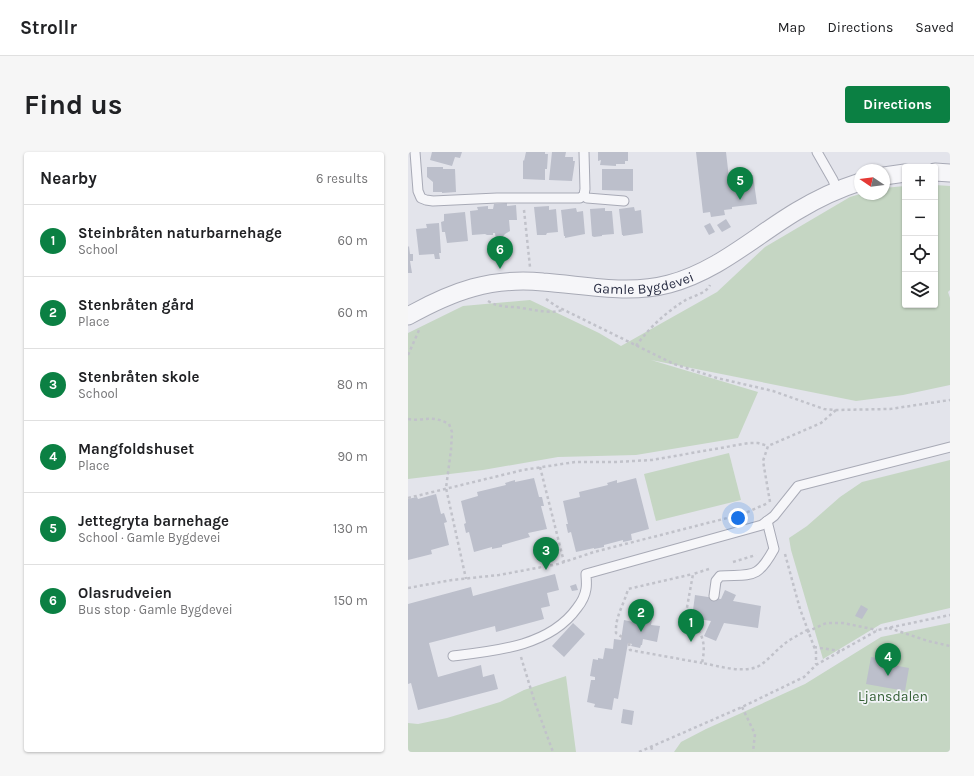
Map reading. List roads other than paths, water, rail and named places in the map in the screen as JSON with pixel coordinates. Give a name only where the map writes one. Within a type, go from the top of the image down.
[{"type":"street","points":[[938,172],[950,173]]},
{"type":"street","points":[[890,175],[902,173]]},
{"type":"street","name":"Gamle Bygdevei","points":[[414,321],[428,305],[459,291],[491,283],[536,281],[624,289],[668,284],[707,269],[734,253],[795,212],[837,190],[854,184]]},
{"type":"lane","points":[[415,152],[418,191],[421,198],[426,200],[523,197],[580,198],[584,195],[585,189],[584,152]]},
{"type":"lane","points":[[817,152],[837,190]]},
{"type":"lane","points":[[584,195],[587,198],[624,200]]},
{"type":"lane","points":[[453,656],[501,650],[548,634],[568,619],[583,599],[586,589],[586,574],[762,525],[774,516],[798,486],[950,448]]},
{"type":"lane","points":[[714,596],[716,581],[720,576],[752,574],[760,570],[766,563],[777,546],[767,521]]},
{"type":"place","name":"Jettegryta barnehage","points":[[740,200]]},
{"type":"place","name":"Olasrudveien","points":[[500,269]]},
{"type":"place","name":"Stenbråten skole","points":[[546,570]]},
{"type":"place","name":"Stenbråten gård","points":[[641,632]]},
{"type":"place","name":"Steinbråten naturbarnehage","points":[[691,642]]},
{"type":"place","name":"Mangfoldshuset","points":[[888,676]]},
{"type":"park label","name":"Ljansdalen","points":[[893,696]]}]
